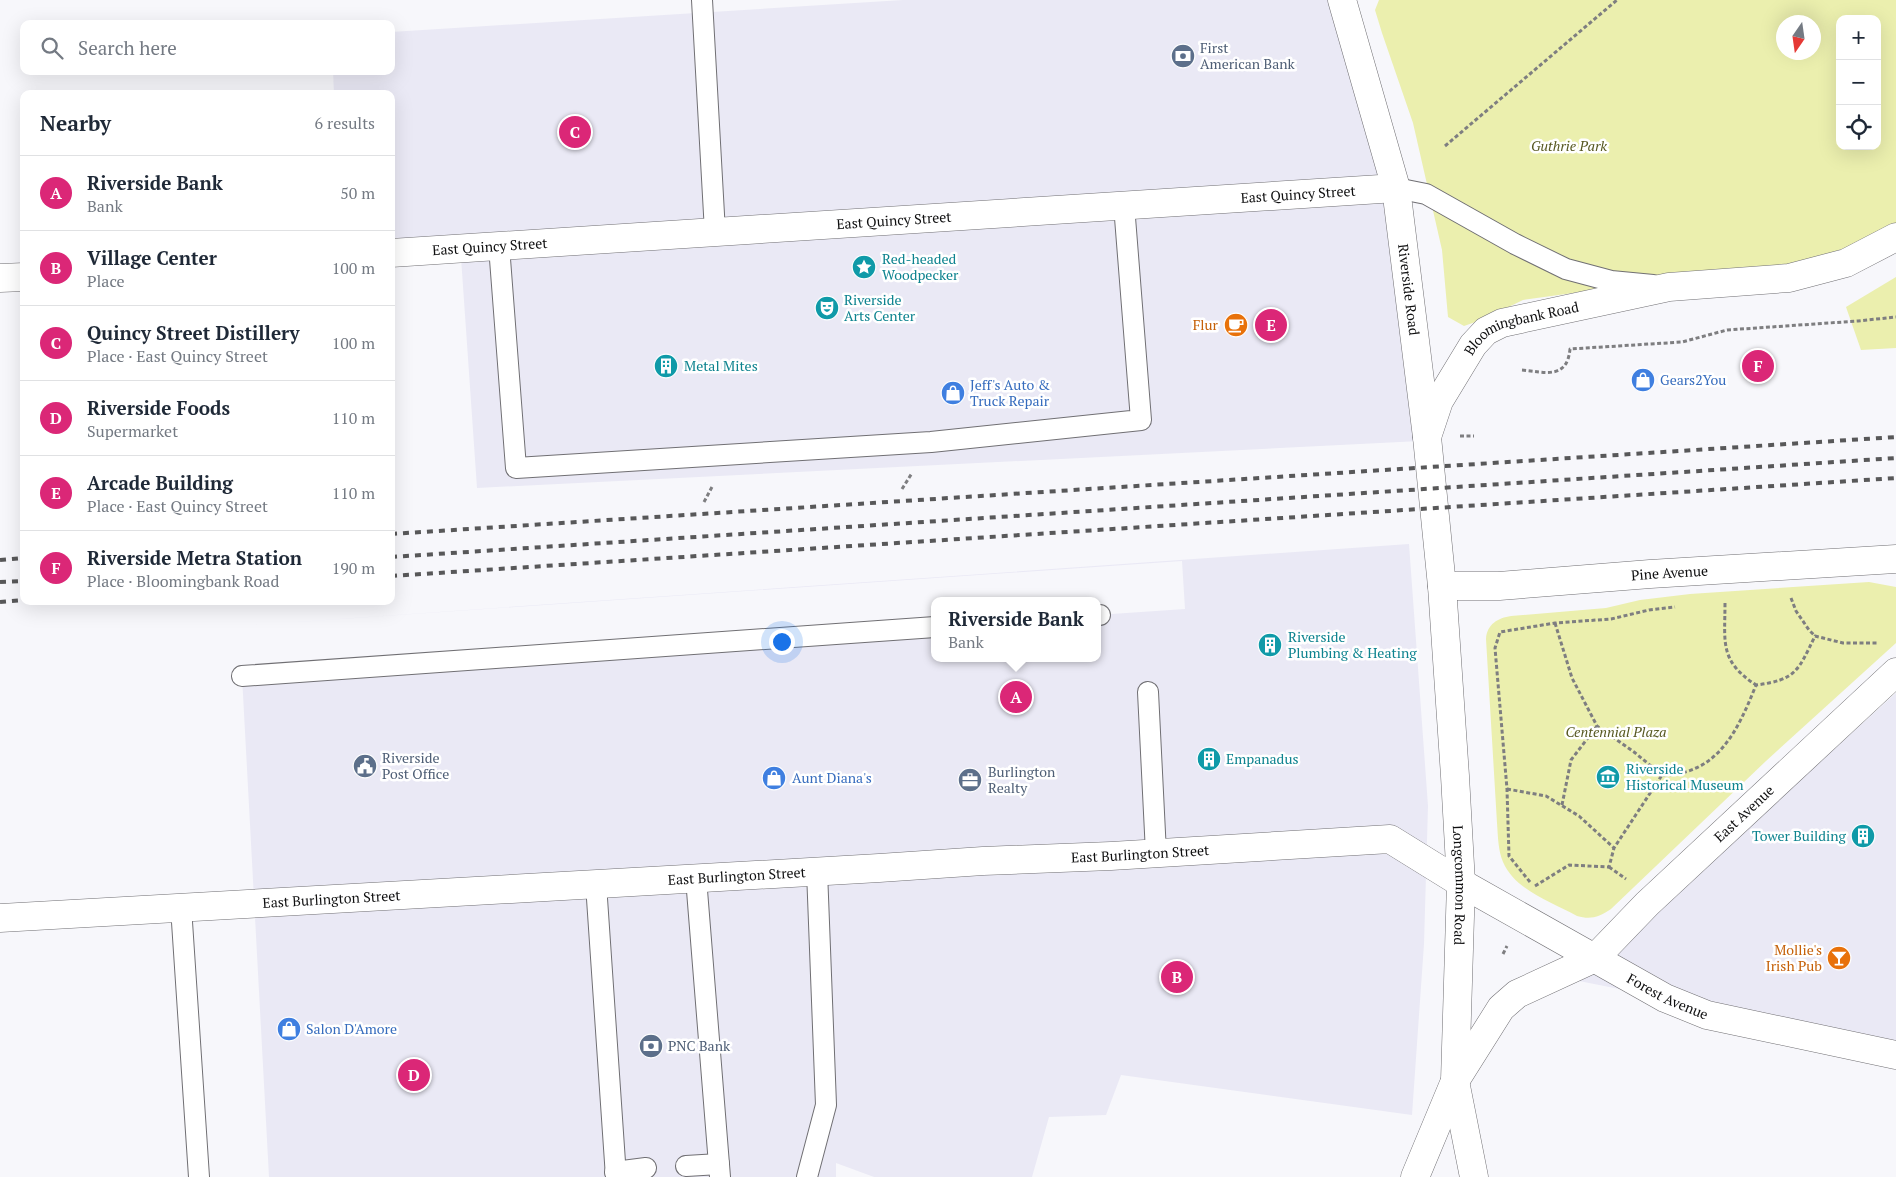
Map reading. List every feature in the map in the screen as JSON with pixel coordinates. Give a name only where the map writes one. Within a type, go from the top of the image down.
[{"type":"street","name":"Riverside Road","points":[[1342,0],[1396,188],[1427,437],[1442,586]]},
{"type":"street","name":"East Quincy Street","points":[[395,253],[1396,188]]},
{"type":"street","name":"Bloomingbank Road","points":[[1427,437],[1439,401],[1473,345],[1486,331],[1502,323],[1668,287],[1789,278],[1846,263],[1896,237]]},
{"type":"street","points":[[0,278],[20,277]]},
{"type":"street","name":"Pine Avenue","points":[[1442,586],[1499,586],[1650,574],[1896,559]]},
{"type":"street","name":"Longcommon Road","points":[[1415,1177],[1455,1081],[1460,884],[1455,776],[1442,586]]},
{"type":"street","name":"East Avenue","points":[[1595,958],[1647,904],[1896,672]]},
{"type":"street","name":"East Burlington Street","points":[[0,918],[1390,839],[1460,884]]},
{"type":"street","name":"Forest Avenue","points":[[1460,884],[1665,998],[1707,1015],[1896,1055]]},
{"type":"street","points":[[1474,1177],[1455,1081],[1501,1008],[1517,994],[1595,958]]},
{"type":"lane","points":[[702,0],[715,232]]},
{"type":"lane","name":"Bloomingbank Road","points":[[1396,188],[1426,194],[1515,244],[1566,269],[1612,281],[1668,287]]},
{"type":"lane","points":[[499,246],[516,468],[931,442],[1141,420],[1124,205]]},
{"type":"lane","points":[[242,676],[931,627]]},
{"type":"lane","points":[[1148,692],[1156,853]]},
{"type":"lane","points":[[807,1177],[826,1106],[817,871]]},
{"type":"lane","points":[[686,1166],[719,1170],[696,878]]},
{"type":"lane","points":[[596,884],[616,1175],[646,1168]]},
{"type":"lane","points":[[181,908],[199,1177]]},
{"type":"path","points":[[1445,146],[1616,0]]},
{"type":"path","points":[[1522,370],[1554,373],[1563,368],[1569,359],[1570,349],[1682,342],[1727,330],[1858,321],[1896,316]]},
{"type":"path","points":[[1783,598],[1792,598],[1796,611],[1815,636],[1843,643],[1866,644],[1887,642]]},
{"type":"path","points":[[1715,604],[1734,602]]},
{"type":"path","points":[[1725,603],[1726,650],[1729,659],[1740,674],[1756,685],[1774,683],[1789,677],[1801,664],[1815,636]]},
{"type":"path","points":[[1662,775],[1614,848],[1609,867],[1569,865],[1534,886],[1509,856],[1507,789],[1495,648],[1500,632],[1555,624],[1611,619],[1649,610],[1677,607]]},
{"type":"path","points":[[1555,624],[1572,678],[1597,726],[1634,752],[1662,775],[1677,775],[1704,764],[1722,751],[1745,712],[1756,685]]},
{"type":"path","points":[[1562,805],[1571,760],[1597,726]]},
{"type":"path","points":[[1507,789],[1546,796],[1579,816],[1614,848]]},
{"type":"shaded area","points":[[903,0],[1336,0],[1389,195],[1420,441],[477,488],[460,243],[395,251],[395,90],[334,90],[333,75],[395,75],[395,32]]},
{"type":"shaded area","points":[[1409,544],[1428,806],[1424,944],[1412,1115],[1121,1075],[1106,1115],[1049,1117],[1032,1177],[874,1177],[836,1163],[836,1177],[269,1177],[242,676],[931,627],[931,662],[1101,662],[1101,615],[1185,609],[1182,561],[238,626]]},
{"type":"shaded area","points":[[1896,693],[1896,1044],[1579,981]]},
{"type":"green space","name":"Guthrie Park","points":[[1379,0],[1896,0],[1896,226],[1872,238],[1787,269],[1668,280],[1523,300],[1484,319],[1464,326],[1448,317],[1442,250],[1413,123],[1375,10]]},
{"type":"green space","points":[[1896,277],[1896,348],[1861,350],[1846,307]]},
{"type":"green space","name":"Centennial Plaza","points":[[1869,582],[1896,587],[1896,643],[1766,761],[1611,909],[1595,917],[1577,916],[1525,888],[1509,872],[1501,857],[1499,843],[1486,639],[1488,629],[1494,623],[1502,618],[1511,616],[1606,608],[1640,600],[1690,594]]},
{"type":"railway","points":[[395,534],[1896,437]]},
{"type":"railway","points":[[395,557],[1896,458]]},
{"type":"railway","points":[[395,576],[1896,478]]},
{"type":"railway","points":[[0,560],[20,558]]},
{"type":"railway","points":[[0,582],[20,581]]},
{"type":"railway","points":[[0,602],[20,600]]},
{"type":"place","name":"First American Bank","points":[[1183,56]]},
{"type":"place","name":"Quincy Street Distillery","points":[[575,132]]},
{"type":"place","name":"Red-headed Woodpecker","points":[[864,267]]},
{"type":"place","name":"Riverside Arts Center","points":[[827,308]]},
{"type":"place","name":"Flur","points":[[1236,325]]},
{"type":"place","name":"Arcade Building","points":[[1271,325]]},
{"type":"place","name":"Metal Mites","points":[[666,366]]},
{"type":"place","name":"Riverside Metra Station","points":[[1758,366]]},
{"type":"place","name":"Gears2You","points":[[1643,380]]},
{"type":"place","name":"Jeff's Auto & Truck Repair","points":[[953,393]]},
{"type":"place","name":"Riverside Plumbing & Heating","points":[[1270,645]]},
{"type":"place","name":"Riverside Bank","points":[[1016,697]]},
{"type":"place","name":"Empanadus","points":[[1209,759]]},
{"type":"place","name":"Riverside Post Office","points":[[365,766]]},
{"type":"place","name":"Riverside Historical Museum","points":[[1608,777]]},
{"type":"place","name":"Aunt Diana's","points":[[774,778]]},
{"type":"place","name":"Burlington Realty","points":[[970,780]]},
{"type":"place","name":"Tower Building","points":[[1863,836]]},
{"type":"place","name":"Mollie's Irish Pub","points":[[1839,958]]},
{"type":"place","name":"Village Center","points":[[1177,977]]},
{"type":"place","name":"Salon D'Amore","points":[[289,1029]]},
{"type":"place","name":"PNC Bank","points":[[651,1046]]},
{"type":"place","name":"Riverside Foods","points":[[414,1075]]}]
